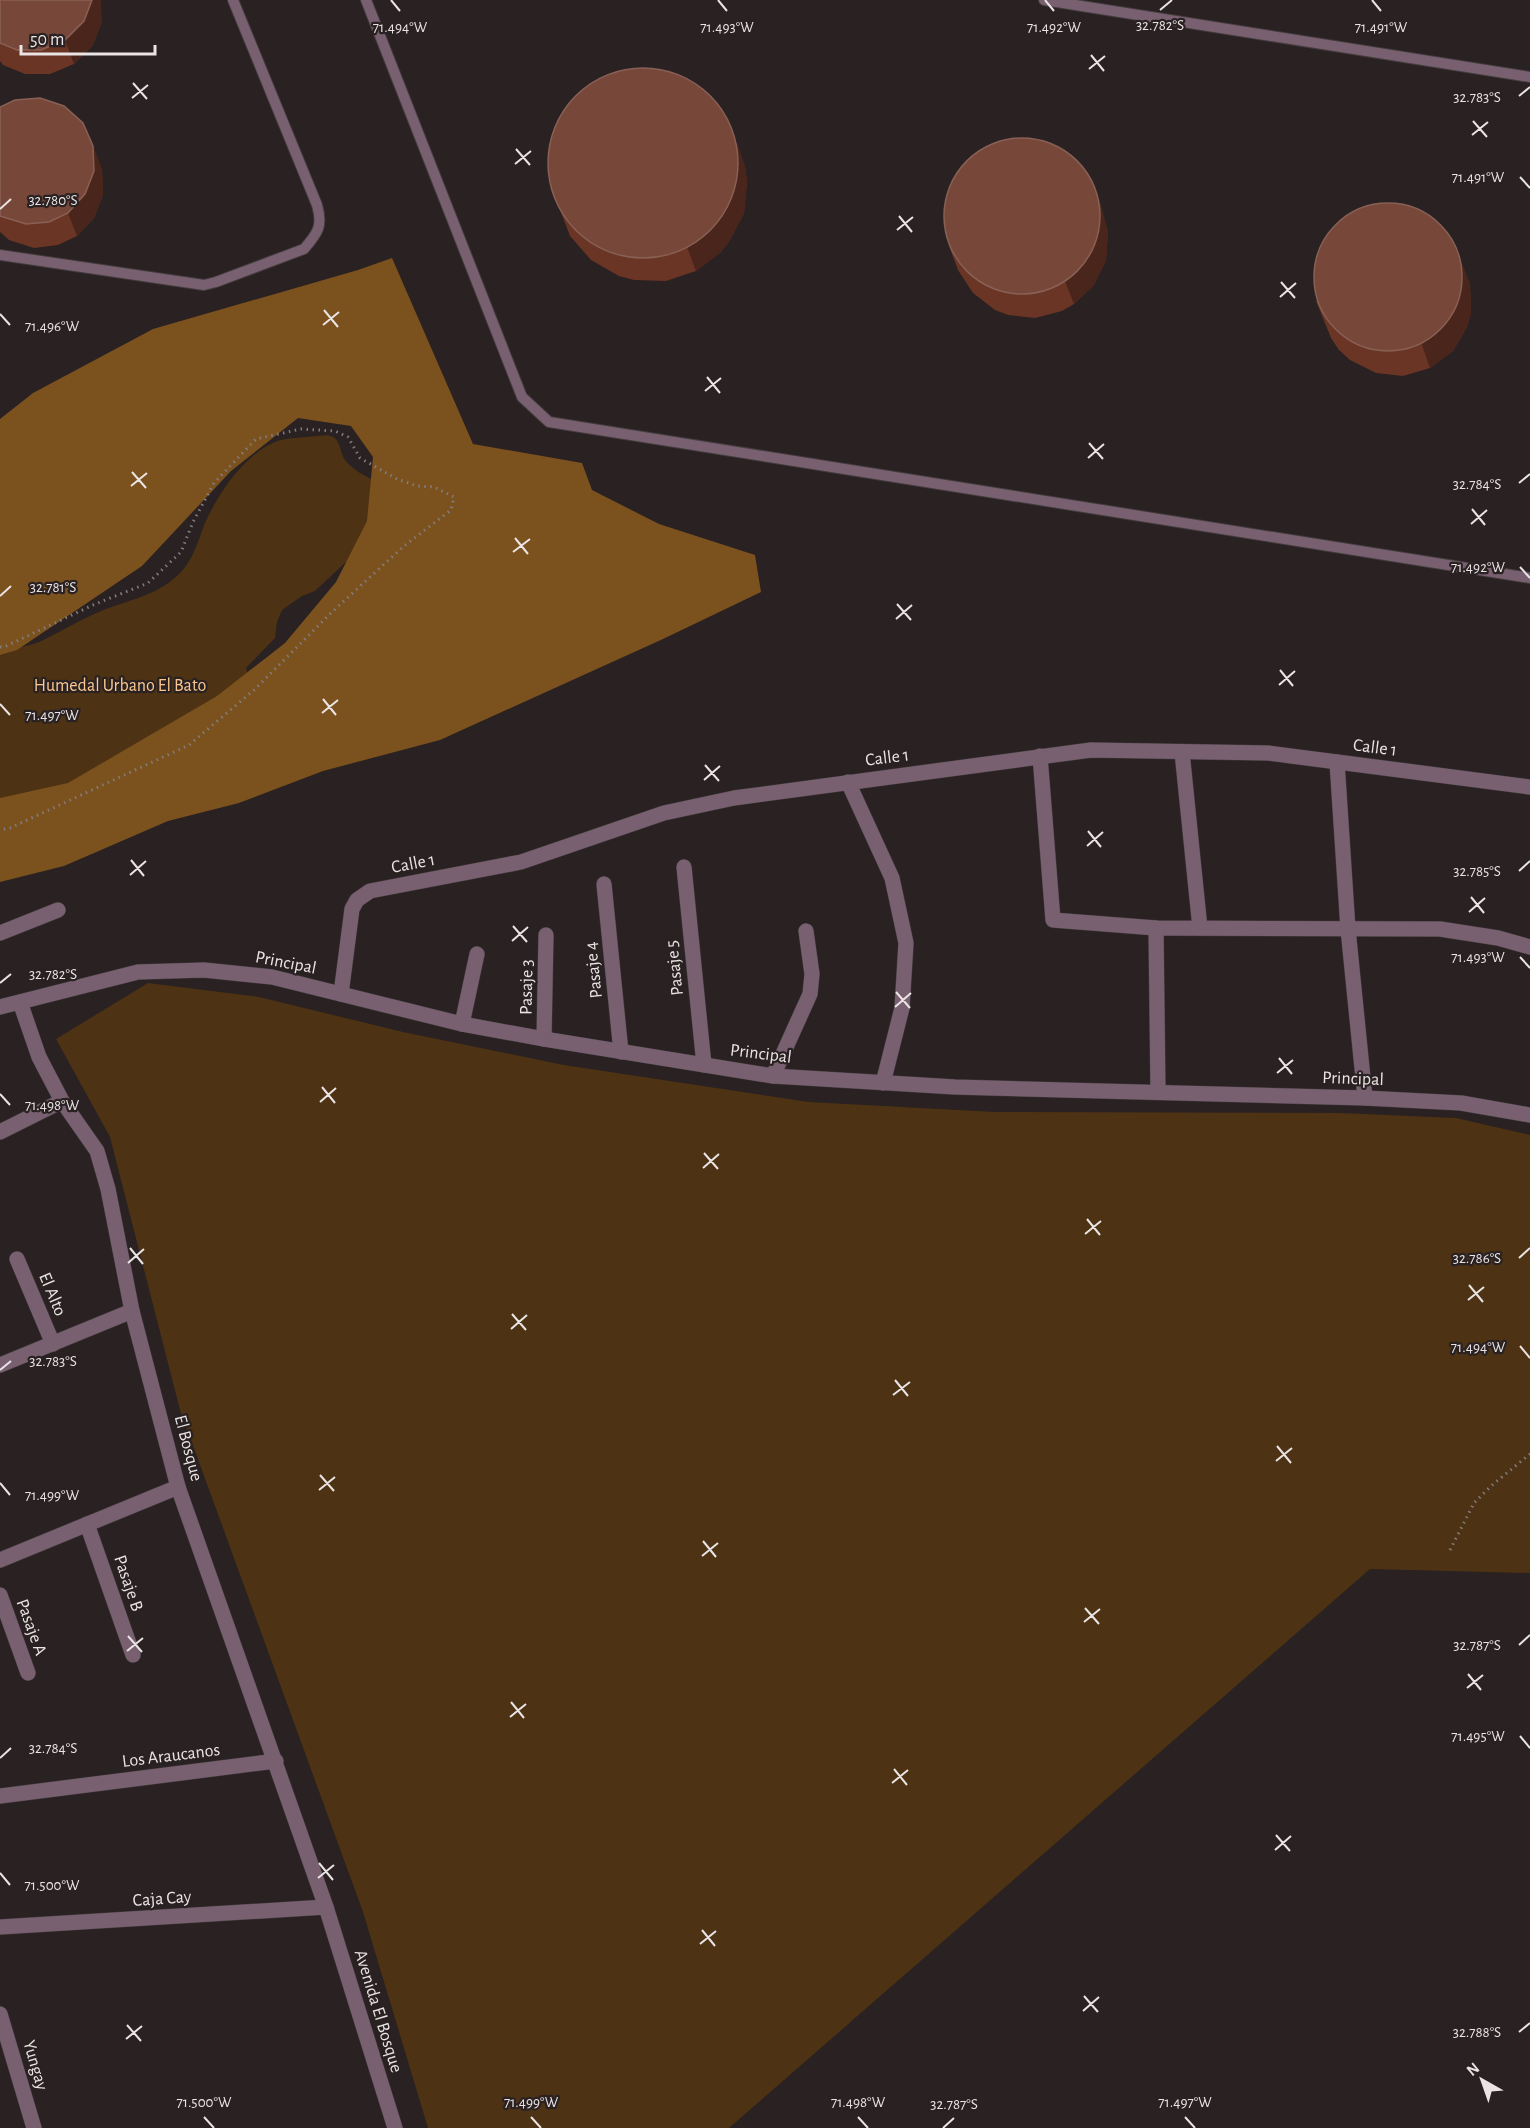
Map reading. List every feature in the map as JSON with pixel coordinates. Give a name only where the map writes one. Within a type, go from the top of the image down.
[{"type":"street","name":"Calle 1","points":[[341,994],[352,909],[357,900],[370,891],[521,862],[664,813],[734,798],[1091,750],[1268,753],[1530,787]]},
{"type":"street","points":[[1182,752],[1200,928]]},
{"type":"street","points":[[1040,756],[1053,920],[1156,928],[1440,930],[1469,932],[1530,947]]},
{"type":"street","points":[[1336,762],[1348,929],[1365,1098]]},
{"type":"street","points":[[848,782],[892,878],[906,943],[902,1008],[883,1083]]},
{"type":"street","name":"Pasaje 5","points":[[684,867],[704,1065]]},
{"type":"street","name":"Pasaje 4","points":[[604,884],[621,1052]]},
{"type":"street","points":[[0,933],[58,910]]},
{"type":"street","points":[[1156,928],[1158,1092]]},
{"type":"street","points":[[773,1076],[810,994],[812,974],[806,931]]},
{"type":"street","name":"Pasaje 3","points":[[544,1039],[546,935]]},
{"type":"street","points":[[462,1024],[477,954]]},
{"type":"street","name":"Principal","points":[[0,1007],[138,972],[204,970],[272,977],[462,1024],[773,1076],[955,1088],[1365,1098],[1461,1103],[1530,1115]]},
{"type":"street","name":"El Bosque","points":[[20,1002],[39,1057],[62,1101],[97,1151],[108,1189],[132,1311],[178,1487],[326,1907]]},
{"type":"street","points":[[0,1132],[62,1101]]},
{"type":"street","name":"El Alto","points":[[17,1259],[53,1344]]},
{"type":"street","points":[[0,1365],[132,1311]]},
{"type":"street","points":[[0,1560],[178,1487]]},
{"type":"street","name":"Pasaje B","points":[[87,1524],[133,1655]]},
{"type":"street","name":"Pasaje A","points":[[0,1595],[28,1673]]},
{"type":"street","name":"Los Araucanos","points":[[0,1796],[276,1761]]},
{"type":"street","name":"Caja Cay","points":[[0,1928],[326,1907]]},
{"type":"street","name":"Avenida El Bosque","points":[[326,1907],[395,2128]]},
{"type":"street","name":"Yungay","points":[[0,2014],[34,2128]]},
{"type":"lane","points":[[0,255],[204,285],[304,249],[314,238],[321,219],[233,0]]},
{"type":"lane","points":[[366,0],[522,397],[549,422],[1530,578]]},
{"type":"lane","points":[[1044,0],[1530,77]]},
{"type":"path","points":[[0,647],[148,583],[181,552],[193,522],[214,483],[256,439],[301,429],[335,430],[348,437],[360,458],[397,479],[417,486],[434,487],[454,497],[451,510],[404,546],[333,611],[254,690],[189,744],[10,828],[0,830]]},
{"type":"path","points":[[1450,1550],[1474,1503],[1530,1454]]},
{"type":"green space","name":"Humedal Urbano El Bato","points":[[326,435],[335,438],[345,460],[353,468],[385,486],[347,561],[315,591],[302,596],[282,610],[277,622],[275,638],[246,668],[250,681],[165,747],[0,813],[0,655],[39,642],[103,610],[148,594],[169,583],[188,564],[211,511],[226,486],[246,462],[269,445],[281,440]]},
{"type":"green space","points":[[148,983],[259,997],[403,1032],[564,1065],[809,1102],[995,1112],[1341,1113],[1456,1118],[1530,1135],[1530,1573],[1370,1569],[729,2128],[428,2128],[363,1912],[180,1410],[110,1137],[56,1039]]},
{"type":"shaded area","points":[[392,258],[473,444],[582,463],[592,490],[659,524],[755,555],[761,592],[440,740],[323,771],[239,803],[168,821],[64,866],[0,882],[0,798],[68,783],[217,696],[285,643],[336,582],[367,521],[373,457],[351,426],[298,418],[231,471],[142,566],[17,650],[0,655],[0,419],[33,393],[153,329],[358,270]]},
{"type":"building","points":[[0,0],[92,0],[84,21],[65,40],[41,50],[17,50],[0,43]]},
{"type":"building","points":[[643,68],[670,72],[696,84],[710,96],[722,110],[734,136],[738,163],[734,190],[722,216],[710,230],[696,242],[670,254],[643,258],[616,254],[590,242],[576,230],[564,216],[552,190],[548,163],[552,136],[564,110],[576,96],[590,84],[616,72]]},
{"type":"building","points":[[40,98],[64,106],[83,123],[93,146],[94,171],[85,194],[68,213],[49,222],[26,224],[0,216],[0,107],[15,100]]},
{"type":"building","points":[[1022,138],[1052,144],[1077,161],[1094,186],[1100,216],[1094,246],[1077,271],[1052,288],[1022,294],[992,288],[967,271],[950,246],[944,216],[950,186],[967,161],[992,144]]},
{"type":"building","points":[[1388,203],[1416,208],[1441,224],[1457,249],[1462,277],[1457,305],[1441,330],[1416,346],[1388,351],[1360,346],[1335,330],[1319,305],[1314,277],[1319,249],[1335,224],[1360,208]]}]
